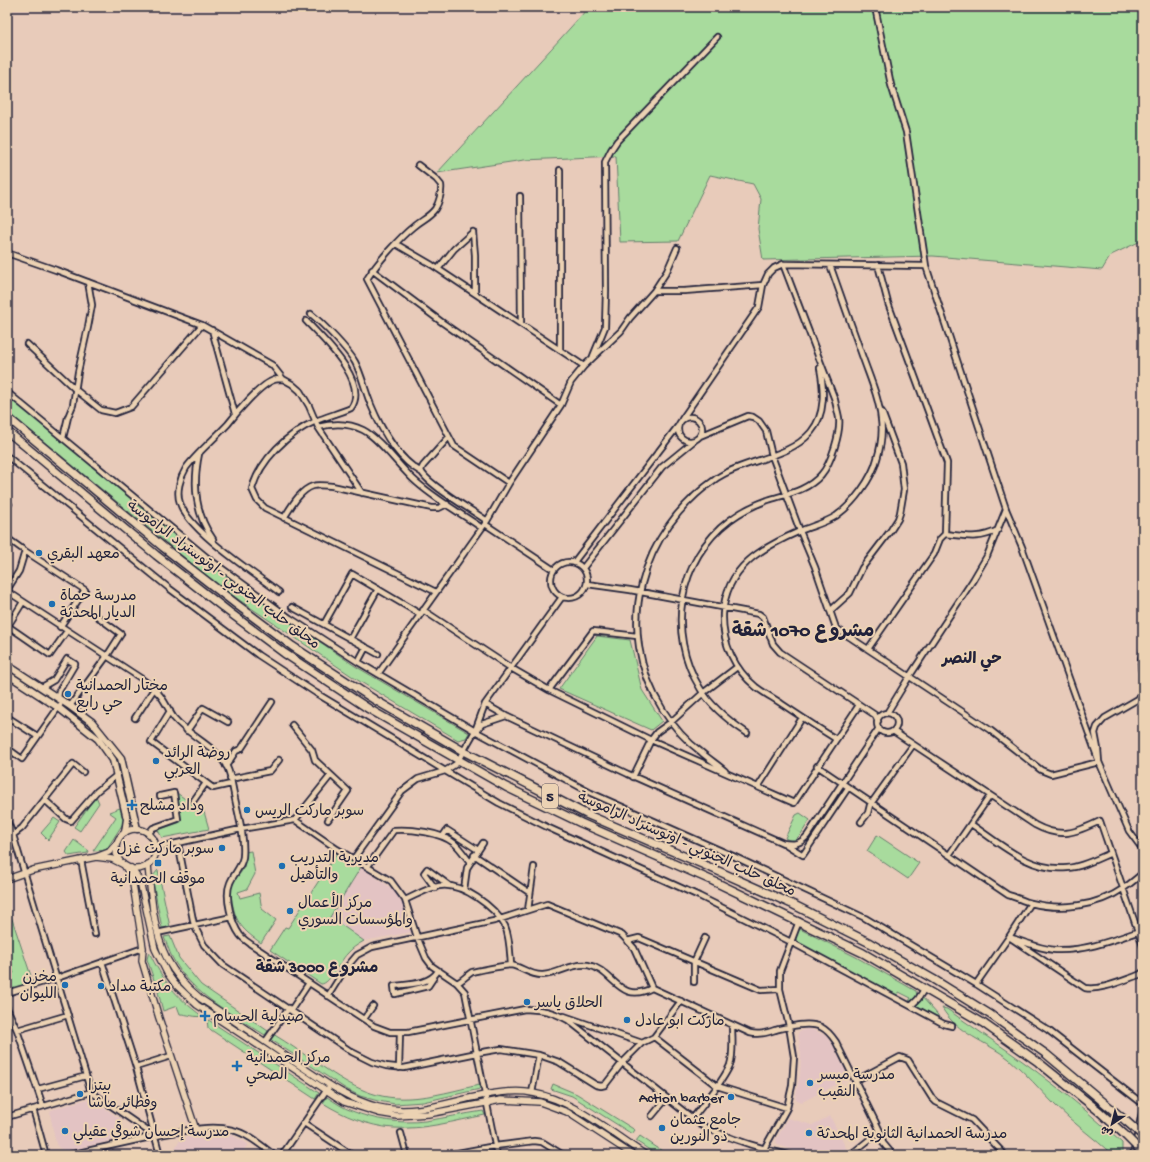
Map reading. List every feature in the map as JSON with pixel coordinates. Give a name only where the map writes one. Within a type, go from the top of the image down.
[{"type":"highway","name":"محلق حلب الجنوبي - اوتوستراد الراموسة","points":[[7,417],[163,547],[286,641],[375,700],[463,751],[586,814],[794,905],[870,943],[933,979],[991,1015],[1046,1054],[1143,1136]]},
{"type":"highway","name":"محلق حلب الجنوبي - اوتوستراد الراموسة","points":[[7,431],[156,555],[229,612],[284,653],[369,709],[506,787],[581,823],[713,881],[863,953],[983,1023],[1038,1062],[1100,1112],[1143,1153]]},
{"type":"main road","points":[[7,665],[92,722],[120,758],[137,829]]},
{"type":"main road","points":[[7,674],[58,708],[98,739],[113,760],[127,818],[126,832]]},
{"type":"street","points":[[875,7],[892,85],[906,132],[926,266],[1006,510],[1022,547],[1099,762],[1130,832],[1143,850]]},
{"type":"street","points":[[593,356],[605,327],[605,162],[617,141],[717,37]]},
{"type":"street","points":[[418,165],[439,181],[441,185],[436,208],[427,217],[414,226],[396,244],[372,270],[367,279],[454,446],[509,483]]},
{"type":"street","points":[[560,170],[560,350]]},
{"type":"street","points":[[520,196],[521,324]]},
{"type":"street","points":[[438,268],[473,232],[475,256],[475,293]]},
{"type":"street","points":[[396,244],[438,268],[584,366]]},
{"type":"street","points":[[378,674],[485,524],[509,483],[561,405],[571,382],[593,356],[621,331],[630,318],[654,291],[667,271],[677,248]]},
{"type":"street","points":[[7,253],[202,325],[272,365],[283,379],[300,391],[309,406],[318,427],[362,494]]},
{"type":"street","points":[[574,562],[678,426],[759,307],[763,285],[768,274],[774,268],[783,264],[926,266]]},
{"type":"street","points":[[747,733],[729,721],[718,711],[703,693],[693,676],[683,648],[680,620],[682,600],[693,564],[701,551],[719,529],[736,516],[755,505],[787,495],[806,487],[823,473],[830,458],[837,434],[839,419],[835,400],[817,357],[783,264]]},
{"type":"street","points":[[830,265],[901,464],[904,490],[898,519],[862,568],[850,593],[830,611]]},
{"type":"street","points":[[868,649],[934,554],[940,539],[945,534],[947,462],[888,303],[878,265]]},
{"type":"street","points":[[372,270],[444,324],[561,405]]},
{"type":"street","points":[[63,438],[68,417],[73,405],[78,372],[92,305],[88,282]]},
{"type":"street","points":[[654,291],[684,292],[763,285]]},
{"type":"street","points":[[311,314],[320,321],[354,361],[371,406],[389,440],[404,459],[421,472],[435,486],[485,524],[554,570]]},
{"type":"street","points":[[306,321],[340,358],[356,389],[354,404],[352,408],[315,422],[291,435],[269,458],[255,477],[252,489],[257,500],[265,508],[284,518],[436,592]]},
{"type":"street","points":[[27,344],[76,390],[101,410],[115,413],[131,407],[202,325]]},
{"type":"street","points":[[212,330],[235,414]]},
{"type":"street","points":[[725,771],[687,740],[671,722],[653,693],[646,676],[637,636],[636,620],[639,592],[655,546],[664,530],[689,501],[718,477],[735,468],[772,456],[796,444],[811,432],[820,416],[824,395],[817,357]]},
{"type":"street","points":[[279,592],[219,547],[193,524],[185,514],[180,503],[177,490],[186,469],[235,414],[261,389],[274,379],[283,379]]},
{"type":"street","points":[[7,392],[209,559],[290,618],[358,662],[476,731],[591,793],[747,862],[865,918],[976,984],[1048,1030],[1143,1104]]},
{"type":"street","points":[[836,740],[757,688],[737,667],[732,659],[726,641],[723,622],[724,607],[731,584],[748,561],[762,549],[836,516],[850,504],[865,485],[877,461],[882,436],[881,419],[876,394]]},
{"type":"street","points":[[583,568],[662,467],[700,436],[748,416],[753,417],[759,421],[766,430],[772,456],[800,531],[815,566],[836,628],[990,730],[1041,770],[1051,774],[1099,762]]},
{"type":"street","points":[[682,419],[693,417],[699,422],[702,429],[700,436]]},
{"type":"street","points":[[318,427],[328,424],[342,424],[362,430],[373,437],[414,481],[447,504],[485,524]]},
{"type":"street","points":[[678,426],[678,434],[684,440],[695,440]]},
{"type":"street","points":[[421,472],[423,466],[449,437]]},
{"type":"street","points":[[199,454],[196,470],[198,506],[204,524],[219,547]]},
{"type":"street","points":[[7,456],[170,589],[258,655],[316,693],[445,771],[499,803],[699,896],[791,942],[944,1024],[952,1026]]},
{"type":"street","points":[[284,518],[294,501],[312,486],[332,486],[362,494],[432,508],[439,508],[447,504]]},
{"type":"street","points":[[878,720],[880,716],[887,713],[973,580],[987,556],[1006,510]]},
{"type":"street","points":[[945,534],[979,537],[998,530]]},
{"type":"street","points":[[7,538],[85,590],[60,627]]},
{"type":"street","points":[[25,551],[19,571],[7,591],[60,627],[142,679],[159,693],[174,718],[187,731],[207,744],[220,757],[226,766],[241,829],[243,856],[241,866],[229,884],[228,893],[235,927],[242,937],[252,945],[374,1026],[390,1032],[400,1033],[525,1009],[555,1013],[642,1043]]},
{"type":"street","points":[[574,562],[583,568],[587,577],[587,584],[579,595],[570,598],[562,597],[555,592],[551,585],[551,575],[560,564],[574,562]]},
{"type":"street","points":[[324,624],[352,574],[422,612],[549,690],[651,740],[725,771],[794,803],[817,766],[859,705]]},
{"type":"street","points":[[587,584],[753,612],[763,617],[770,639],[775,648],[875,716],[878,720],[879,728],[807,836],[801,842],[793,845],[784,843]]},
{"type":"street","points":[[350,639],[378,589]]},
{"type":"street","points":[[476,731],[485,704],[562,597]]},
{"type":"street","points":[[23,602],[8,627],[50,655],[67,631]]},
{"type":"street","points":[[292,607],[378,654]]},
{"type":"street","points":[[70,706],[107,656],[121,634],[98,617]]},
{"type":"street","points":[[549,690],[593,631],[637,636]]},
{"type":"street","points":[[358,662],[366,647]]},
{"type":"street","points":[[1143,651],[1141,657],[1143,676]]},
{"type":"street","points":[[7,748],[22,759],[58,708],[61,700],[59,691],[75,664],[67,659],[54,680],[42,688]]},
{"type":"street","points":[[633,777],[651,740],[657,732],[671,722],[703,693],[737,667]]},
{"type":"street","points":[[135,718],[154,689]]},
{"type":"street","points":[[1099,762],[1095,733],[1097,727],[1105,718],[1138,699],[1143,691]]},
{"type":"street","points":[[226,766],[236,752],[241,749],[272,702]]},
{"type":"street","points":[[485,704],[506,716],[633,777],[784,843],[803,855],[848,788]]},
{"type":"street","points":[[187,731],[202,708],[228,722]]},
{"type":"street","points":[[170,711],[151,742],[213,788],[270,771],[279,760]]},
{"type":"street","points":[[887,713],[894,716],[897,720],[893,731]]},
{"type":"street","points":[[354,858],[402,791],[418,779],[445,771],[456,764],[463,751],[482,724],[506,716]]},
{"type":"street","points":[[7,717],[37,736]]},
{"type":"street","points":[[758,787],[802,718]]},
{"type":"street","points":[[292,725],[312,750],[315,760],[348,791],[328,820]]},
{"type":"street","points":[[879,728],[885,732],[893,731],[1047,832],[1065,834],[1081,830],[1100,821],[1143,946]]},
{"type":"street","points":[[862,822],[868,813],[871,803],[913,745]]},
{"type":"street","points":[[7,838],[14,836],[22,828],[73,764],[83,772]]},
{"type":"street","points":[[817,766],[1008,894],[1031,903],[1051,906],[1072,906],[1097,901],[1109,897],[1123,889],[1143,873]]},
{"type":"street","points":[[45,800],[66,819],[72,821],[97,791],[117,775]]},
{"type":"street","points":[[155,848],[241,829],[295,820],[331,775]]},
{"type":"street","points":[[194,800],[206,783]]},
{"type":"street","points":[[148,834],[153,828],[178,819],[174,793],[160,796]]},
{"type":"street","points":[[950,855],[990,796]]},
{"type":"street","points":[[7,820],[14,836],[91,1092],[155,1136]]},
{"type":"street","points":[[295,820],[337,849],[391,881],[405,900],[417,937],[426,958],[432,966],[457,983],[465,992],[497,1155]]},
{"type":"street","points":[[971,824],[1022,858],[1038,865],[1054,868],[1068,868],[1111,853]]},
{"type":"street","points":[[7,879],[24,872],[96,857],[109,852],[121,835],[126,832],[137,829],[148,834],[153,839],[155,848],[153,858],[148,864],[140,868],[131,868],[112,859],[96,857]]},
{"type":"street","points":[[368,866],[394,830],[404,829],[442,836],[454,843],[470,862]]},
{"type":"street","points":[[442,836],[447,830],[478,850]]},
{"type":"street","points":[[464,890],[467,868],[483,842]]},
{"type":"street","points":[[178,843],[194,925],[204,946],[223,965],[352,1052],[372,1062],[386,1066],[404,1068],[501,1049],[539,1056],[559,1062],[596,1085],[601,1086],[605,1084],[622,1063],[642,1043],[654,1037],[681,1001]]},
{"type":"street","points":[[116,844],[117,856],[132,878],[143,948],[142,961],[196,1130]]},
{"type":"street","points":[[474,855],[530,893]]},
{"type":"street","points":[[81,860],[95,934]]},
{"type":"street","points":[[148,864],[149,883],[157,933],[166,958],[181,981],[215,1013]]},
{"type":"street","points":[[528,910],[534,867]]},
{"type":"street","points":[[131,868],[140,881],[152,939],[160,961],[175,984],[186,996],[249,1035],[344,1102],[379,1113],[396,1116],[428,1114],[501,1100],[540,1102],[567,1112],[633,1155]]},
{"type":"street","points":[[434,888],[424,873],[427,869],[451,887]]},
{"type":"street","points":[[405,900],[440,886],[464,890],[483,901],[505,926],[509,939],[511,965]]},
{"type":"street","points":[[976,984],[1031,903]]},
{"type":"street","points":[[328,996],[357,955],[372,947],[500,919],[547,904],[622,935],[634,948],[652,988],[732,1024],[757,1034],[789,1026],[810,1024],[820,1026],[828,1032],[836,1042],[880,1131],[883,1143],[893,1155]]},
{"type":"street","points":[[157,933],[232,917]]},
{"type":"street","points":[[763,1155],[764,1149],[787,1108],[792,1086],[794,1057],[789,1026],[780,988],[780,971],[799,921]]},
{"type":"street","points":[[1009,937],[1037,946],[1056,950],[1099,945],[1137,932]]},
{"type":"street","points":[[1009,937],[1085,988],[1090,989],[1139,976],[1143,972]]},
{"type":"street","points":[[627,941],[639,938],[761,990],[780,988]]},
{"type":"street","points":[[694,982],[694,962],[705,938]]},
{"type":"street","points":[[7,993],[57,978],[143,948]]},
{"type":"street","points":[[102,962],[136,1067],[160,1155]]},
{"type":"street","points":[[457,983],[473,972],[511,965],[529,973],[545,975],[569,967],[582,965],[589,966],[600,971],[624,990],[638,993],[652,988]]},
{"type":"street","points":[[434,977],[425,981],[394,986],[395,994],[428,986],[434,977],[438,971]]},
{"type":"street","points":[[265,1042],[309,983]]},
{"type":"street","points":[[911,1006],[923,991]]},
{"type":"street","points":[[364,1019],[373,1006]]},
{"type":"street","points":[[7,1008],[17,1030],[44,1106]]},
{"type":"street","points":[[555,1013],[568,1020],[701,1125],[715,1132],[764,1149],[789,1155]]},
{"type":"street","points":[[17,1030],[68,1015]]},
{"type":"street","points":[[693,1118],[717,1086],[730,1065],[732,1055],[732,1024]]},
{"type":"street","points":[[399,1068],[400,1033]]},
{"type":"street","points":[[249,1035],[265,1042],[347,1096],[379,1107],[396,1110],[412,1110],[504,1092],[532,1092],[556,1099],[572,1106],[646,1155]]},
{"type":"street","points":[[654,1037],[717,1086],[787,1108]]},
{"type":"street","points":[[136,1067],[172,1056]]},
{"type":"street","points":[[532,1092],[539,1056]]},
{"type":"street","points":[[855,1081],[900,1057],[904,1058],[908,1060],[936,1102],[972,1120],[1005,1155]]},
{"type":"street","points":[[38,1089],[86,1076]]},
{"type":"street","points":[[282,1155],[330,1085]]},
{"type":"street","points":[[7,1117],[91,1092]]},
{"type":"street","points":[[652,1116],[667,1098]]},
{"type":"street","points":[[1133,1155],[1143,1108]]},
{"type":"street","points":[[33,1109],[46,1155]]},
{"type":"street","points":[[304,1123],[352,1155]]},
{"type":"street","points":[[69,1155],[155,1136],[215,1128],[233,1130],[247,1136],[274,1155]]},
{"type":"street","points":[[602,1134],[606,1128]]},
{"type":"street","points":[[850,1155],[880,1131]]},
{"type":"street","points":[[401,1133],[407,1155]]},
{"type":"street","points":[[447,1155],[495,1146],[534,1141],[542,1142],[563,1155]]},
{"type":"shaded area","points":[[361,867],[394,890],[407,911],[411,932],[364,941],[330,917]]},
{"type":"shaded area","points":[[807,1029],[814,1030],[826,1036],[833,1046],[849,1078],[802,1102],[795,1099],[800,1075],[801,1054],[798,1034],[799,1031]]},
{"type":"shaded area","points":[[91,1098],[121,1120],[114,1140],[67,1151],[59,1148],[56,1144],[50,1114],[51,1110]]},
{"type":"shaded area","name":"مدرسة الحمدانية الثانوية المحدثة","points":[[830,1116],[849,1154],[806,1155],[776,1144],[776,1140],[788,1118],[812,1125]]},
{"type":"shaded area","points":[[204,1133],[231,1135],[248,1144],[241,1155],[184,1155],[175,1148],[181,1139]]},
{"type":"green space","points":[[589,7],[1143,7],[1143,242],[1141,241],[1111,255],[1102,270],[933,256],[763,260],[758,229],[761,199],[753,184],[710,175],[678,241],[620,242],[616,156],[524,160],[437,173]]},
{"type":"green space","points":[[7,396],[218,569],[355,666],[469,733],[466,738],[458,740],[359,681],[215,583],[7,411]]},
{"type":"green space","points":[[597,636],[630,640],[642,690],[662,721],[651,730],[559,689]]},
{"type":"green space","points":[[177,793],[196,807],[202,805],[209,829],[162,838],[158,830],[181,822]]},
{"type":"green space","points":[[96,796],[99,803],[80,831],[74,827]]},
{"type":"green space","points":[[120,808],[124,822],[106,850],[93,851],[116,817],[109,812]]},
{"type":"green space","points":[[800,813],[810,820],[795,840],[785,838],[796,815]]},
{"type":"green space","points":[[54,818],[60,822],[48,840],[41,833]]},
{"type":"green space","points":[[877,835],[919,863],[908,879],[867,851]]},
{"type":"green space","points":[[74,840],[89,851],[88,853],[69,856],[66,852]]},
{"type":"green space","points":[[251,851],[255,874],[247,889],[238,892],[240,898],[259,893],[262,909],[276,920],[261,943],[241,926],[234,909],[231,895],[233,883],[244,867],[245,852]]},
{"type":"green space","points":[[337,853],[348,857],[361,867],[330,917],[364,941],[344,957],[328,980],[321,984],[270,950],[285,927],[288,928]]},
{"type":"green space","points":[[158,870],[170,927],[162,928],[152,877]]},
{"type":"green space","points":[[7,904],[33,982],[7,991],[7,976],[14,973],[7,958]]},
{"type":"green space","points":[[800,929],[856,957],[916,991],[917,996],[915,1000],[909,1001],[911,998],[899,992],[898,996],[799,943],[795,938],[798,930]]},
{"type":"green space","points":[[170,936],[179,958],[201,985],[268,1031],[265,1035],[213,1002],[190,982],[180,970],[171,955],[164,937]]},
{"type":"green space","points":[[149,952],[171,988],[202,1016],[197,1017],[180,1014],[177,1006],[163,1011],[158,992],[160,991],[158,985],[156,986],[147,959]]},
{"type":"green space","points":[[922,997],[938,1015],[938,1017],[916,1006]]},
{"type":"green space","points":[[942,1008],[947,1009],[1021,1060],[1075,1101],[1122,1143],[1122,1155],[1113,1155],[1062,1112],[1009,1059],[964,1031],[948,1017]]},
{"type":"green space","points":[[207,1019],[319,1093],[315,1099],[208,1028]]},
{"type":"green space","points":[[273,1034],[339,1077],[360,1089],[371,1093],[395,1098],[409,1098],[436,1095],[479,1085],[480,1089],[423,1102],[395,1104],[378,1101],[360,1096],[346,1089],[270,1039]]},
{"type":"green space","points":[[553,1084],[577,1094],[635,1130],[632,1134],[572,1096],[551,1089]]},
{"type":"green space","points":[[327,1097],[349,1110],[369,1117],[388,1120],[416,1122],[483,1111],[485,1115],[416,1128],[384,1127],[356,1120],[339,1112],[323,1103]]},
{"type":"green space","points":[[640,1136],[669,1155],[657,1155],[636,1141]]},
{"type":"place","name":"معهد البقري","points":[[39,553]]},
{"type":"place","name":"مدرسة حماة الديار المحدثة","points":[[52,604]]},
{"type":"place","name":"مختار الحمدانية حي رابع","points":[[68,694]]},
{"type":"place","name":"روضة الرائد العربي","points":[[156,761]]},
{"type":"place","name":"وداد مشلح","points":[[132,805]]},
{"type":"place","name":"سوبر ماركت الريس","points":[[247,810]]},
{"type":"place","name":"سوبر ماركت غزل","points":[[222,848]]},
{"type":"place","name":"موقف الحمدانية","points":[[158,863]]},
{"type":"place","name":"مديرية التدريب والتأهيل","points":[[282,866]]},
{"type":"place","name":"مركز الأعمال والمؤسسات السوري","points":[[290,911]]},
{"type":"place","name":"مخزن الليوان","points":[[65,985]]},
{"type":"place","name":"مكتبة مداد","points":[[101,986]]},
{"type":"place","name":"الحلاق ياسر","points":[[527,1002]]},
{"type":"place","name":"صيدلية الحسام","points":[[205,1016]]},
{"type":"place","name":"ماركت ابو عادل","points":[[627,1020]]},
{"type":"place","name":"مركز الحمدانية الصحي","points":[[237,1066]]},
{"type":"place","name":"مدرسة ميسر النقيب","points":[[810,1083]]},
{"type":"place","name":"بيتزا وفطائر ماشا","points":[[80,1094]]},
{"type":"place","name":"Action barber","points":[[731,1097]]},
{"type":"place","name":"جامع عثمان ذو النورين","points":[[662,1128]]},
{"type":"place","name":"مدرسة إحسان شوقي عقيلي","points":[[65,1131]]},
{"type":"place","name":"مدرسة الحمدانية الثانوية المحدثة","points":[[809,1133]]},
{"type":"district","name":"مشروع 1070 شقة","points":[[803,629]]},
{"type":"district","name":"حي النصر","points":[[972,657]]},
{"type":"district","name":"مشروع 3000 شقة","points":[[317,966]]}]
